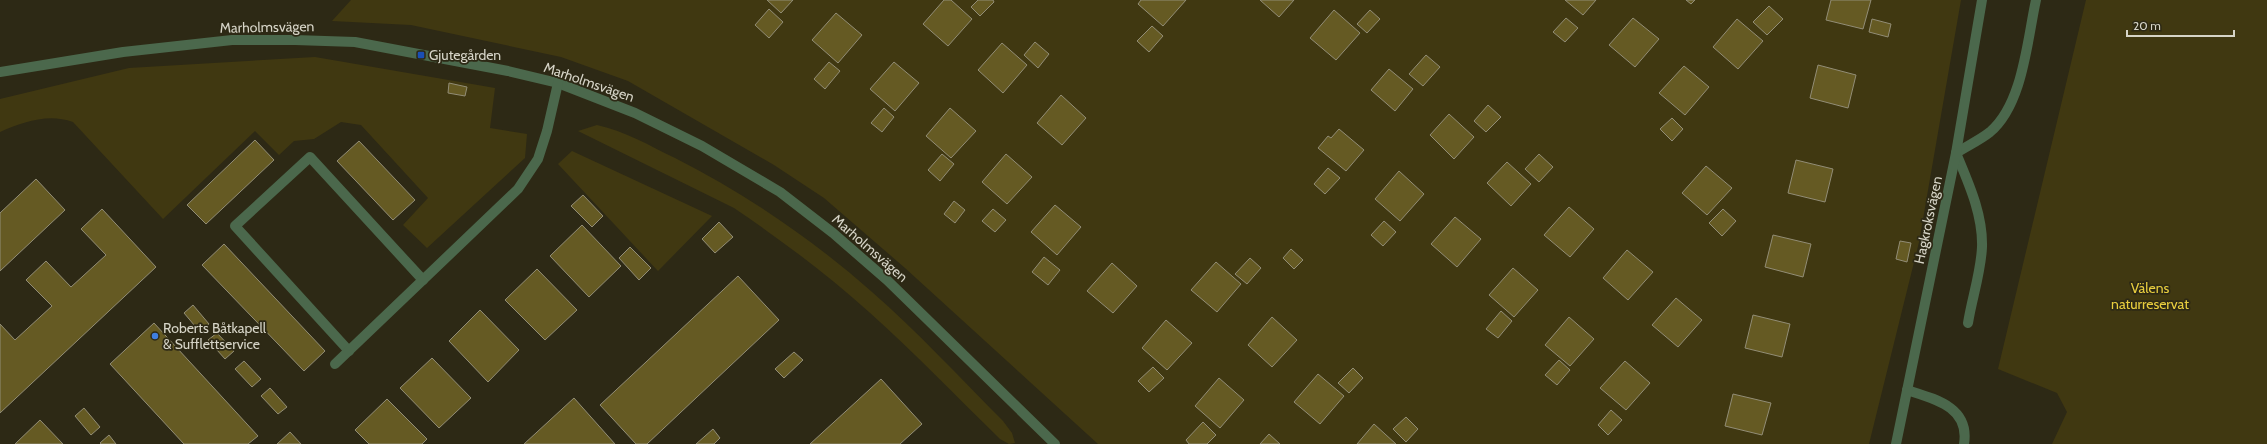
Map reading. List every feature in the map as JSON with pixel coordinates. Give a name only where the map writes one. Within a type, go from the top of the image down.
[{"type":"street","name":"Hagkroksvägen","points":[[1896,444],[1956,152],[1982,0]]},
{"type":"street","points":[[1968,323],[1982,247],[1980,224],[1974,200],[1956,152],[1990,132],[2004,116],[2019,83],[2036,0]]},
{"type":"street","name":"Marholmsvägen","points":[[0,72],[123,52],[232,40],[295,40],[355,42],[501,70],[558,83],[635,113],[695,142],[780,192],[833,233],[887,280],[1053,443]]},
{"type":"street","points":[[335,364],[522,183],[538,159],[547,131],[558,83]]},
{"type":"street","points":[[350,351],[235,226],[310,157],[423,280]]},
{"type":"street","points":[[1907,390],[1931,397],[1952,408],[1962,419],[1965,436],[1964,444]]},
{"type":"green space","points":[[351,0],[1961,0],[1919,242],[1869,444],[1098,444],[905,268],[824,198],[774,165],[628,81],[561,57],[411,25],[332,21]]},
{"type":"green space","name":"Välens naturreservat","points":[[2086,0],[2267,0],[2267,444],[2052,444],[2067,412],[2057,393],[1998,369]]},
{"type":"green space","points":[[315,57],[495,88],[490,128],[527,134],[525,158],[427,248],[403,225],[428,198],[361,125],[341,122],[314,139],[294,141],[279,155],[255,131],[163,219],[73,122],[54,118],[36,120],[0,132],[0,99],[129,68]]},
{"type":"green space","points":[[597,125],[637,139],[701,172],[753,202],[826,254],[889,307],[922,339],[1003,421],[1012,433],[1015,443],[1009,444],[1000,439],[886,327],[820,271],[769,232],[734,208],[578,131]]},
{"type":"green space","points":[[572,151],[712,216],[658,271],[558,164]]},
{"type":"building","points":[[767,0],[793,0],[781,13]]},
{"type":"building","points":[[944,0],[951,0],[972,19],[948,46],[923,24]]},
{"type":"building","points":[[978,0],[993,0],[994,2],[980,16],[971,7]]},
{"type":"building","points":[[1141,0],[1186,0],[1163,26],[1138,4]]},
{"type":"building","points":[[1260,0],[1294,0],[1279,17]]},
{"type":"building","points":[[1565,0],[1596,0],[1583,15]]},
{"type":"building","points":[[1686,0],[1695,0],[1691,4]]},
{"type":"building","points":[[1831,0],[1871,0],[1863,29],[1826,20]]},
{"type":"building","points":[[1769,6],[1783,19],[1767,35],[1753,22]]},
{"type":"building","points":[[769,9],[783,22],[769,38],[755,25]]},
{"type":"building","points":[[1334,10],[1360,33],[1336,60],[1310,38]]},
{"type":"building","points":[[1370,10],[1380,19],[1367,33],[1357,24]]},
{"type":"building","points":[[836,13],[862,35],[838,63],[812,40]]},
{"type":"building","points":[[1566,18],[1578,28],[1565,42],[1553,32]]},
{"type":"building","points":[[1633,18],[1659,39],[1635,67],[1609,45]]},
{"type":"building","points":[[1737,19],[1763,41],[1738,69],[1713,47]]},
{"type":"building","points":[[1872,19],[1891,24],[1888,37],[1869,32]]},
{"type":"building","points":[[1152,26],[1163,36],[1149,52],[1137,41]]},
{"type":"building","points":[[1035,42],[1049,54],[1038,68],[1024,55]]},
{"type":"building","points":[[1002,43],[1027,65],[1003,93],[978,70]]},
{"type":"building","points":[[1426,55],[1440,67],[1423,86],[1409,74]]},
{"type":"building","points":[[829,62],[840,71],[825,89],[814,79]]},
{"type":"building","points":[[894,62],[919,83],[895,111],[870,89]]},
{"type":"building","points":[[1818,65],[1856,75],[1848,108],[1810,98]]},
{"type":"building","points":[[1684,66],[1709,87],[1685,115],[1659,93]]},
{"type":"building","points":[[1389,69],[1413,89],[1395,111],[1371,90]]},
{"type":"building","points":[[449,83],[467,87],[465,96],[448,93]]},
{"type":"building","points":[[1061,95],[1086,118],[1062,145],[1037,123]]},
{"type":"building","points":[[1488,105],[1501,117],[1486,132],[1474,121]]},
{"type":"building","points":[[884,108],[894,117],[882,132],[871,123]]},
{"type":"building","points":[[950,108],[976,131],[951,158],[926,136]]},
{"type":"building","points":[[1449,114],[1474,137],[1454,159],[1430,135]]},
{"type":"building","points":[[1672,118],[1683,129],[1672,141],[1660,129]]},
{"type":"building","points":[[1339,129],[1364,150],[1346,171],[1318,148],[1328,136],[1331,138]]},
{"type":"building","points":[[255,140],[274,160],[206,224],[187,205]]},
{"type":"building","points":[[359,141],[415,200],[393,220],[337,161]]},
{"type":"building","points":[[942,154],[954,164],[940,181],[928,170]]},
{"type":"building","points":[[1006,154],[1032,177],[1007,204],[982,182]]},
{"type":"building","points":[[1539,154],[1553,167],[1539,182],[1525,169]]},
{"type":"building","points":[[1796,160],[1833,169],[1825,202],[1788,193]]},
{"type":"building","points":[[1507,162],[1531,184],[1511,206],[1487,183]]},
{"type":"building","points":[[1706,166],[1732,188],[1707,215],[1682,193]]},
{"type":"building","points":[[1328,168],[1340,178],[1325,194],[1314,184]]},
{"type":"building","points":[[1399,171],[1424,194],[1400,221],[1375,199]]},
{"type":"building","points":[[36,179],[65,210],[0,271],[0,213]]},
{"type":"building","points":[[583,195],[603,216],[592,227],[571,206]]},
{"type":"building","points":[[954,201],[965,210],[955,223],[944,214]]},
{"type":"building","points":[[1055,205],[1081,227],[1057,255],[1031,232]]},
{"type":"building","points":[[1569,207],[1594,229],[1570,257],[1544,235]]},
{"type":"building","points":[[102,209],[156,267],[0,413],[0,324],[15,340],[52,306],[26,280],[46,261],[71,287],[106,255],[81,229]]},
{"type":"building","points":[[993,209],[1006,220],[995,232],[982,221]]},
{"type":"building","points":[[1723,209],[1736,221],[1722,236],[1709,223]]},
{"type":"building","points":[[1455,217],[1481,239],[1457,267],[1431,244]]},
{"type":"building","points":[[1384,221],[1396,232],[1383,246],[1371,235]]},
{"type":"building","points":[[719,222],[733,237],[715,253],[702,239]]},
{"type":"building","points":[[582,225],[621,266],[589,297],[550,256]]},
{"type":"building","points":[[1773,235],[1811,244],[1803,277],[1765,267]]},
{"type":"building","points":[[1900,241],[1911,243],[1907,262],[1896,259]]},
{"type":"building","points":[[224,244],[325,351],[304,371],[202,265]]},
{"type":"building","points":[[630,247],[651,268],[639,280],[619,258]]},
{"type":"building","points":[[1291,249],[1303,260],[1294,269],[1283,258]]},
{"type":"building","points":[[1627,250],[1653,272],[1628,300],[1603,278]]},
{"type":"building","points":[[1044,257],[1060,270],[1048,285],[1032,272]]},
{"type":"building","points":[[1250,258],[1261,268],[1247,284],[1235,274]]},
{"type":"building","points":[[1216,262],[1241,284],[1217,312],[1191,290]]},
{"type":"building","points":[[1112,263],[1137,286],[1113,313],[1087,291]]},
{"type":"building","points":[[1513,268],[1538,290],[1514,317],[1489,295]]},
{"type":"building","points":[[537,269],[577,310],[545,340],[505,300]]},
{"type":"building","points":[[738,276],[779,320],[647,444],[636,444],[600,405]]},
{"type":"building","points":[[1676,298],[1702,320],[1678,347],[1652,325]]},
{"type":"building","points":[[193,305],[209,324],[200,332],[184,313]]},
{"type":"building","points":[[480,310],[519,350],[488,382],[449,341]]},
{"type":"building","points":[[1501,311],[1512,321],[1498,338],[1486,329]]},
{"type":"building","points":[[1753,315],[1790,324],[1782,357],[1745,348]]},
{"type":"building","points":[[1272,317],[1297,340],[1272,367],[1248,345]]},
{"type":"building","points":[[1569,317],[1594,339],[1570,366],[1545,345]]},
{"type":"building","points":[[1166,320],[1192,343],[1167,370],[1142,348]]},
{"type":"building","points":[[154,323],[258,436],[248,444],[184,444],[110,364]]},
{"type":"building","points":[[217,333],[234,351],[225,359],[208,340]]},
{"type":"building","points":[[794,352],[803,360],[784,378],[775,369]]},
{"type":"building","points":[[432,358],[471,398],[439,428],[400,388]]},
{"type":"building","points":[[1559,360],[1570,370],[1557,385],[1545,375]]},
{"type":"building","points":[[244,361],[261,379],[252,387],[235,369]]},
{"type":"building","points":[[1625,361],[1650,383],[1626,410],[1600,388]]},
{"type":"building","points":[[1153,367],[1164,378],[1149,392],[1138,381]]},
{"type":"building","points":[[1353,368],[1363,378],[1349,393],[1338,383]]},
{"type":"building","points":[[1318,374],[1344,396],[1320,424],[1294,402]]},
{"type":"building","points":[[1219,378],[1244,400],[1220,428],[1195,406]]},
{"type":"building","points":[[881,379],[922,424],[900,444],[810,444]]},
{"type":"building","points":[[270,388],[287,407],[278,414],[261,396]]},
{"type":"building","points":[[1733,394],[1771,403],[1762,435],[1725,426]]},
{"type":"building","points":[[574,398],[615,444],[524,444]]},
{"type":"building","points":[[387,399],[427,439],[422,444],[369,444],[355,430]]},
{"type":"building","points":[[84,408],[100,427],[91,435],[75,416]]},
{"type":"building","points":[[1611,410],[1622,420],[1608,435],[1598,425]]},
{"type":"building","points":[[1406,417],[1418,429],[1406,442],[1393,429]]},
{"type":"building","points":[[40,420],[63,444],[15,444]]},
{"type":"building","points":[[1203,422],[1216,435],[1207,444],[1189,444],[1186,440]]},
{"type":"building","points":[[1374,424],[1396,444],[1357,444]]},
{"type":"building","points":[[713,429],[720,438],[714,444],[696,444]]},
{"type":"building","points":[[290,432],[301,444],[277,444]]},
{"type":"building","points":[[1269,434],[1280,444],[1260,444]]},
{"type":"building","points":[[109,435],[116,444],[100,443]]},
{"type":"place","name":"Gjutegården","points":[[421,55]]},
{"type":"place","name":"Roberts Båtkapell & Sufflettservice","points":[[155,336]]}]
